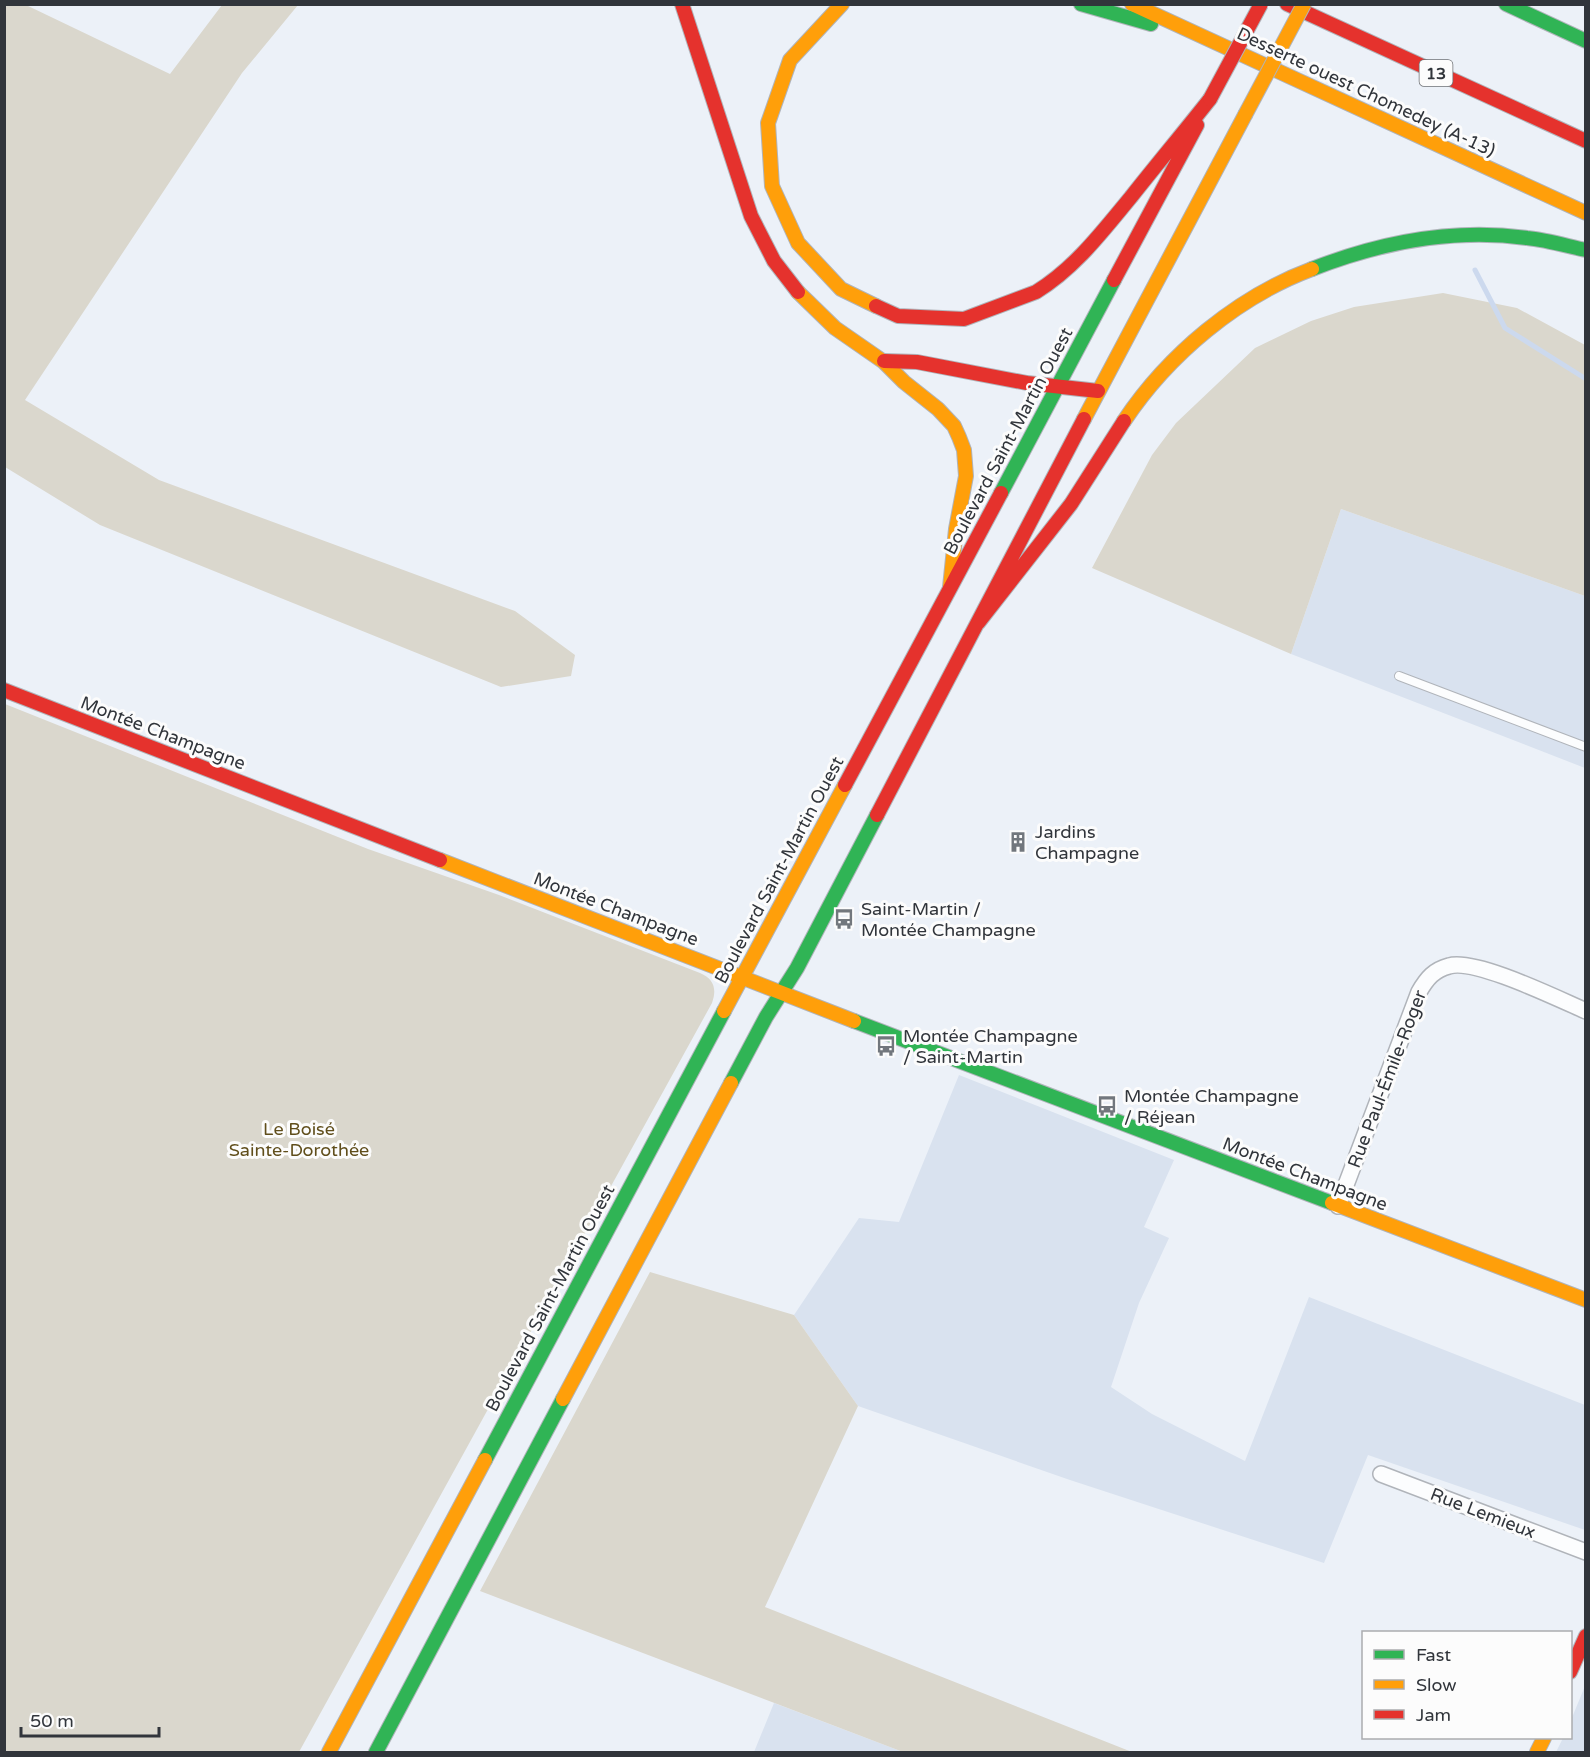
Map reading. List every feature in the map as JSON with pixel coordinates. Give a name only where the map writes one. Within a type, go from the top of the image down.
[{"type":"main road","points":[[682,4],[748,207],[773,260],[789,283],[818,313],[851,340],[884,361],[906,384],[930,400],[953,425],[962,444],[966,476],[950,587]]},
{"type":"main road","points":[[842,4],[806,38],[787,64],[779,82],[769,119],[769,174],[785,223],[794,240],[818,270],[829,281],[858,300],[873,308],[902,317],[942,320],[981,315],[1015,303],[1047,285],[1075,262],[1091,245],[1210,99]]},
{"type":"main road","points":[[1082,4],[1216,43]]},
{"type":"main road","name":"Desserte ouest Chomedey (A-13)","points":[[1132,4],[1586,213]]},
{"type":"main road","name":"Boulevard Saint-Martin Ouest","points":[[329,1752],[1261,4]]},
{"type":"main road","name":"13","points":[[1287,4],[1586,141]]},
{"type":"main road","points":[[376,1752],[740,1067],[797,968],[1098,391],[1304,4]]},
{"type":"main road","points":[[1506,4],[1586,41]]},
{"type":"main road","points":[[978,623],[1083,486],[1116,431],[1150,385],[1188,346],[1250,298],[1287,278],[1344,256],[1426,237],[1464,235],[1518,237],[1552,241],[1586,250]]},
{"type":"main road","points":[[884,361],[917,362],[1006,379],[1098,391]]},
{"type":"main road","name":"Montée Champagne","points":[[4,690],[781,993],[1586,1300]]},
{"type":"main road","points":[[1572,1668],[1586,1636]]},
{"type":"street","name":"Rue Paul-Émile-Roger","points":[[1338,1206],[1419,992],[1430,974],[1452,965],[1481,968],[1586,1011]]},
{"type":"street","name":"Rue Lemieux","points":[[1381,1474],[1586,1552]]},
{"type":"lane","points":[[1399,676],[1586,747]]},
{"type":"shaded area","points":[[1341,509],[1585,596],[1585,768],[1291,654]]},
{"type":"shaded area","points":[[959,1075],[1174,1160],[1144,1227],[1169,1238],[1139,1303],[1111,1387],[1152,1414],[1245,1461],[1309,1297],[1585,1405],[1585,1530],[1368,1455],[1324,1563],[1070,1480],[858,1406],[794,1315],[859,1218],[899,1222]]},
{"type":"shaded area","points":[[1585,1686],[1585,1752],[1556,1752],[1562,1739],[1572,1739],[1572,1718]]},
{"type":"shaded area","points":[[774,1703],[903,1752],[754,1752]]},
{"type":"green space","points":[[4,5],[26,5],[170,74],[222,5],[298,5],[242,73],[25,400],[159,480],[515,611],[575,655],[571,676],[501,687],[100,525],[5,467]]},
{"type":"green space","points":[[1443,293],[1517,308],[1585,345],[1585,596],[1341,509],[1291,654],[1092,568],[1152,455],[1176,423],[1255,348],[1311,321],[1354,307]]},
{"type":"green space","name":"Le Boisé Sainte-Dorothée","points":[[5,704],[368,849],[499,895],[700,973],[713,985],[712,1003],[299,1752],[5,1752]]},
{"type":"green space","points":[[650,1272],[794,1315],[858,1406],[765,1607],[1132,1752],[903,1752],[480,1591]]},
{"type":"waterway","points":[[1475,270],[1505,328],[1586,379]]},
{"type":"traffic: fast","points":[[1081,4],[1151,24]]},
{"type":"traffic: fast","points":[[1506,4],[1586,41]]},
{"type":"traffic: fast","points":[[1312,269],[1364,251],[1445,236],[1499,235],[1527,238],[1586,250]]},
{"type":"traffic: fast","points":[[1001,493],[1114,280]]},
{"type":"traffic: fast","points":[[731,1083],[766,1017],[797,968],[877,815]]},
{"type":"traffic: fast","points":[[485,1460],[724,1011]]},
{"type":"traffic: fast","points":[[854,1021],[1332,1203]]},
{"type":"traffic: fast","points":[[376,1752],[563,1399]]},
{"type":"traffic: slow","points":[[842,4],[790,60],[768,123],[772,186],[798,243],[841,289],[876,306]]},
{"type":"traffic: slow","points":[[1132,4],[1586,213]]},
{"type":"traffic: slow","points":[[1245,115],[1304,4]]},
{"type":"traffic: slow","points":[[1084,419],[1245,115]]},
{"type":"traffic: slow","points":[[1124,421],[1161,373],[1206,331],[1257,295],[1312,269]]},
{"type":"traffic: slow","points":[[798,292],[835,328],[884,362],[954,426],[964,450],[966,476],[956,529],[950,587]]},
{"type":"traffic: slow","points":[[724,1011],[845,785]]},
{"type":"traffic: slow","points":[[440,860],[854,1021]]},
{"type":"traffic: slow","points":[[563,1399],[731,1083]]},
{"type":"traffic: slow","points":[[1332,1203],[1586,1300]]},
{"type":"traffic: slow","points":[[329,1752],[485,1460]]},
{"type":"traffic: slow","points":[[1537,1752],[1544,1739]]},
{"type":"traffic: jam","points":[[682,4],[751,216],[774,261],[798,292]]},
{"type":"traffic: jam","points":[[1210,99],[1261,4]]},
{"type":"traffic: jam","points":[[1287,4],[1586,141]]},
{"type":"traffic: jam","points":[[876,306],[898,316],[964,319],[1036,292],[1063,272],[1087,249],[1210,99]]},
{"type":"traffic: jam","points":[[1114,280],[1197,125]]},
{"type":"traffic: jam","points":[[884,361],[917,362],[1027,383],[1098,391]]},
{"type":"traffic: jam","points":[[877,815],[1084,419]]},
{"type":"traffic: jam","points":[[978,623],[1071,504],[1124,421]]},
{"type":"traffic: jam","points":[[845,785],[1001,493]]},
{"type":"traffic: jam","points":[[4,690],[440,860]]},
{"type":"traffic: jam","points":[[1572,1668],[1586,1636]]},
{"type":"place","name":"Jardins Champagne","points":[[1018,842]]},
{"type":"place","name":"Saint-Martin / Montée Champagne","points":[[844,919]]},
{"type":"place","name":"Montée Champagne / Saint-Martin","points":[[886,1046]]},
{"type":"place","name":"Montée Champagne / Réjean","points":[[1107,1106]]}]
